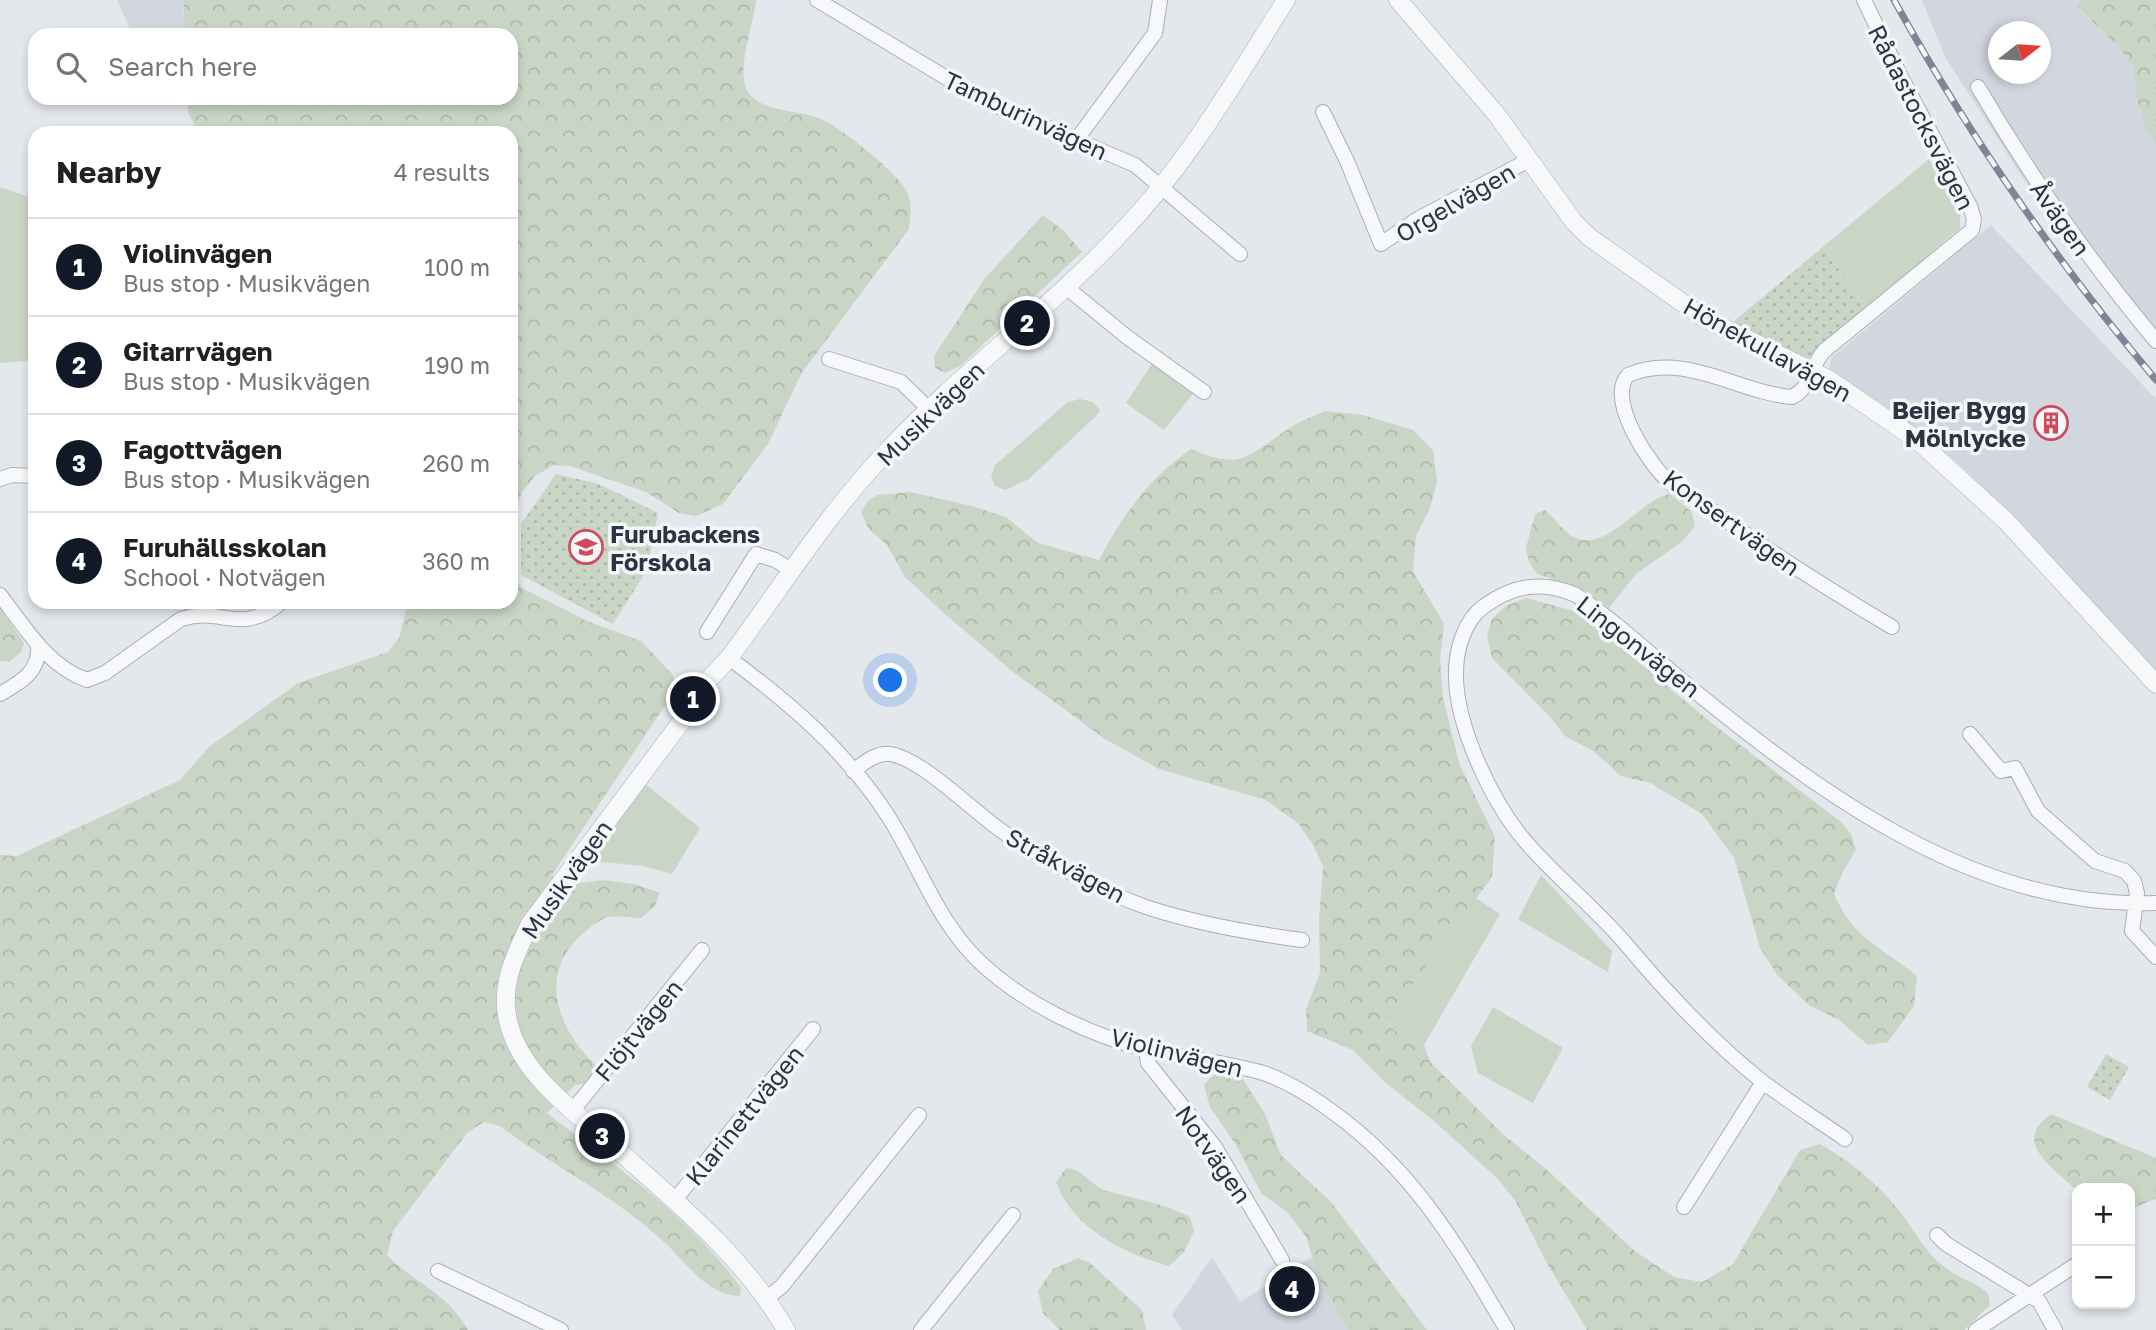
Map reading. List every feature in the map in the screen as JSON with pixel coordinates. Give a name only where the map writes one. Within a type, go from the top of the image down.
[{"type":"street","name":"Tamburinvägen","points":[[817,0],[983,100],[1135,165],[1240,254]]},
{"type":"street","points":[[1077,139],[1155,33],[1160,0]]},
{"type":"street","name":"Musikvägen","points":[[786,1330],[766,1299],[713,1236],[573,1110],[520,1052],[510,1029],[505,982],[530,924],[685,717],[695,711],[710,690],[716,674],[866,474],[929,409],[1119,236],[1163,186],[1209,125],[1286,0]]},
{"type":"street","name":"Hönekullavägen","points":[[1398,0],[1497,116],[1574,222],[1609,253],[1704,318],[1812,370],[1886,418],[1968,484],[2049,564],[2156,684]]},
{"type":"street","name":"Rådastocksvägen","points":[[1812,370],[1824,351],[1968,234],[1974,224],[1964,193],[1900,75],[1864,0]]},
{"type":"street","name":"Åvägen","points":[[1978,87],[2045,197],[2099,274],[2156,341]]},
{"type":"street","name":"Orgelvägen","points":[[1323,112],[1347,161],[1381,244],[1416,220],[1529,160]]},
{"type":"street","points":[[1066,287],[1107,322],[1204,392]]},
{"type":"street","points":[[829,359],[901,382],[929,409]]},
{"type":"street","name":"Konsertvägen","points":[[1812,370],[1808,384],[1792,397],[1684,368],[1658,366],[1628,375],[1622,386],[1622,398],[1640,446],[1670,483],[1806,576],[1892,627]]},
{"type":"street","points":[[0,479],[12,475],[28,476]]},
{"type":"street","points":[[707,632],[756,554],[775,560],[793,571]]},
{"type":"street","name":"Lingonvägen","points":[[1845,1139],[1763,1082],[1693,1017],[1525,841],[1512,824],[1475,755],[1455,692],[1456,657],[1466,627],[1478,610],[1508,591],[1527,585],[1557,586],[1576,595],[1783,760],[1855,808],[1938,855],[1995,878],[2048,894],[2135,904],[2156,903]]},
{"type":"street","points":[[0,595],[38,645],[61,667],[87,680],[105,673],[181,619],[191,616],[250,621],[270,609]]},
{"type":"street","points":[[0,694],[29,675],[36,666],[38,645]]},
{"type":"street","name":"Violinvägen","points":[[729,657],[789,702],[853,771],[897,830],[936,906],[982,964],[1039,1006],[1094,1031],[1146,1049],[1262,1072],[1298,1088],[1355,1128],[1426,1199],[1507,1330]]},
{"type":"street","points":[[1970,734],[2001,771],[2015,768],[2038,811],[2073,844],[2095,862],[2126,872],[2134,881],[2132,931],[2156,957]]},
{"type":"street","name":"Stråkvägen","points":[[853,771],[872,757],[891,754],[908,761],[933,778],[1006,834],[1089,882],[1146,907],[1254,933],[1302,940]]},
{"type":"street","name":"Flöjtvägen","points":[[573,1110],[702,950]]},
{"type":"street","name":"Klarinettvägen","points":[[674,1201],[813,1029]]},
{"type":"street","name":"Notvägen","points":[[1146,1049],[1148,1063],[1215,1147],[1282,1260]]},
{"type":"street","points":[[1685,1207],[1763,1082]]},
{"type":"street","points":[[766,1299],[782,1286],[919,1115]]},
{"type":"street","points":[[921,1330],[1013,1214]]},
{"type":"street","points":[[1937,1235],[1946,1244],[2039,1301],[2055,1330]]},
{"type":"street","points":[[1976,1330],[2072,1267]]},
{"type":"street","points":[[438,1271],[560,1330]]},
{"type":"shaded area","points":[[117,0],[182,0],[185,28],[130,28]]},
{"type":"shaded area","points":[[1922,0],[2080,0],[2078,9],[2118,46],[2134,68],[2136,98],[2144,124],[2156,145],[2156,348],[2084,261],[2021,175],[1945,57]]},
{"type":"shaded area","points":[[1991,225],[2156,399],[2156,675],[2029,532],[1958,463],[1879,402],[1829,374],[1831,358]]},
{"type":"shaded area","points":[[1212,1257],[1240,1302],[1312,1257],[1317,1276],[1348,1330],[1182,1330],[1172,1315]]},
{"type":"green space","points":[[183,0],[756,0],[744,59],[743,71],[747,90],[761,103],[770,107],[821,119],[882,163],[907,192],[911,206],[909,229],[801,374],[768,444],[723,504],[696,516],[679,513],[646,492],[570,466],[554,465],[535,476],[522,492],[518,503],[518,126],[195,126],[188,112],[188,105],[518,105],[518,28],[185,28]]},
{"type":"green space","points":[[2080,0],[2156,0],[2156,145],[2144,124],[2136,97],[2134,68],[2118,46],[2078,8]]},
{"type":"green space","points":[[1929,159],[1960,212],[1960,228],[1865,309],[1824,246]]},
{"type":"green space","points":[[0,187],[28,197],[28,361],[0,363]]},
{"type":"green space","points":[[1043,215],[1063,230],[1082,252],[960,366],[945,373],[935,368],[934,356],[985,278]]},
{"type":"green space","points":[[1824,246],[1865,309],[1807,359],[1733,322]]},
{"type":"green space","points":[[1152,364],[1193,394],[1164,430],[1126,403]]},
{"type":"green space","points":[[1080,399],[1093,402],[1100,410],[1096,416],[1029,479],[1005,490],[995,486],[991,477],[995,465],[1068,402]]},
{"type":"green space","points":[[1325,411],[1363,415],[1413,430],[1433,450],[1437,482],[1430,508],[1416,536],[1413,571],[1444,624],[1440,658],[1443,698],[1459,763],[1495,837],[1492,877],[1385,1021],[1405,1040],[1424,1045],[1430,1062],[1505,1136],[1546,1169],[1636,1252],[1674,1277],[1702,1282],[1733,1264],[1800,1150],[1820,1144],[1854,1167],[1884,1193],[1936,1260],[1988,1293],[1990,1305],[1964,1330],[1587,1330],[1545,1260],[1516,1202],[1498,1179],[1434,1121],[1387,1084],[1353,1050],[1307,1031],[1306,1009],[1320,973],[1319,919],[1323,866],[1299,824],[1266,800],[1159,769],[1105,739],[1012,671],[905,577],[887,545],[868,528],[861,512],[868,501],[878,495],[910,492],[1006,517],[1038,543],[1099,560],[1117,528],[1149,485],[1191,449],[1220,459],[1241,458],[1294,425]]},
{"type":"green space","name":"Furubackens Förskola","points":[[556,474],[599,484],[658,513],[647,570],[613,624],[521,575],[521,524]]},
{"type":"green space","points":[[1670,494],[1692,512],[1695,526],[1682,542],[1637,573],[1609,608],[1586,591],[1537,574],[1529,562],[1526,548],[1535,514],[1545,510],[1569,534],[1582,540],[1595,539],[1608,534],[1658,498]]},
{"type":"green space","points":[[518,582],[522,588],[587,621],[641,641],[673,675],[674,692],[552,875],[579,883],[603,880],[635,884],[660,893],[655,906],[641,918],[608,917],[591,926],[565,955],[558,972],[556,989],[559,1006],[573,1039],[598,1067],[590,1083],[575,1085],[547,1113],[675,1215],[721,1262],[741,1288],[740,1296],[717,1290],[707,1284],[663,1241],[625,1210],[500,1126],[484,1122],[467,1133],[393,1231],[387,1255],[441,1297],[468,1330],[0,1330],[0,855],[17,856],[180,780],[209,747],[298,683],[388,652],[399,638],[406,609],[518,609]]},
{"type":"green space","points":[[1526,598],[1574,611],[1713,724],[1841,822],[1851,834],[1856,850],[1842,873],[1834,894],[1850,922],[1860,932],[1917,976],[1914,1006],[1888,1042],[1868,1045],[1839,1020],[1809,1005],[1778,976],[1760,948],[1734,858],[1702,814],[1650,783],[1621,776],[1593,751],[1565,736],[1492,658],[1487,637],[1492,619],[1507,605]]},
{"type":"green space","points":[[0,608],[24,643],[21,652],[9,662],[0,661]]},
{"type":"green space","points":[[643,782],[700,828],[672,874],[643,866],[593,861]]},
{"type":"green space","points":[[1541,875],[1612,951],[1608,972],[1518,919]]},
{"type":"green space","points":[[1476,898],[1500,914],[1424,1045],[1405,1040],[1385,1020]]},
{"type":"green space","points":[[1493,1007],[1563,1048],[1533,1103],[1478,1073],[1471,1046]]},
{"type":"green space","points":[[2106,1054],[2129,1067],[2110,1100],[2087,1087]]},
{"type":"green space","points":[[1215,1073],[1243,1079],[1265,1114],[1281,1155],[1332,1203],[1427,1330],[1348,1330],[1317,1276],[1307,1238],[1287,1212],[1261,1193],[1236,1145],[1210,1107],[1204,1085]]},
{"type":"green space","points":[[2051,1114],[2156,1158],[2156,1199],[2135,1207],[2135,1183],[2072,1183],[2072,1186],[2048,1164],[2035,1145],[2039,1124]]},
{"type":"green space","points":[[1066,1168],[1078,1171],[1107,1191],[1160,1205],[1190,1217],[1194,1231],[1184,1252],[1169,1266],[1135,1254],[1102,1237],[1074,1213],[1064,1198],[1056,1182]]},
{"type":"green space","points":[[1078,1258],[1090,1263],[1142,1310],[1146,1330],[1060,1330],[1043,1313],[1038,1291],[1053,1269]]},
{"type":"railway","points":[[1894,0],[1983,149],[2083,290],[2156,380]]},
{"type":"place","name":"Gitarrvägen","points":[[1027,323]]},
{"type":"place","name":"Beijer Bygg Mölnlycke","points":[[2051,423]]},
{"type":"place","name":"Furubackens Förskola","points":[[586,547]]},
{"type":"place","name":"Violinvägen","points":[[693,699]]},
{"type":"place","name":"Fagottvägen","points":[[602,1136]]},
{"type":"place","name":"Furuhällsskolan","points":[[1292,1289]]}]
